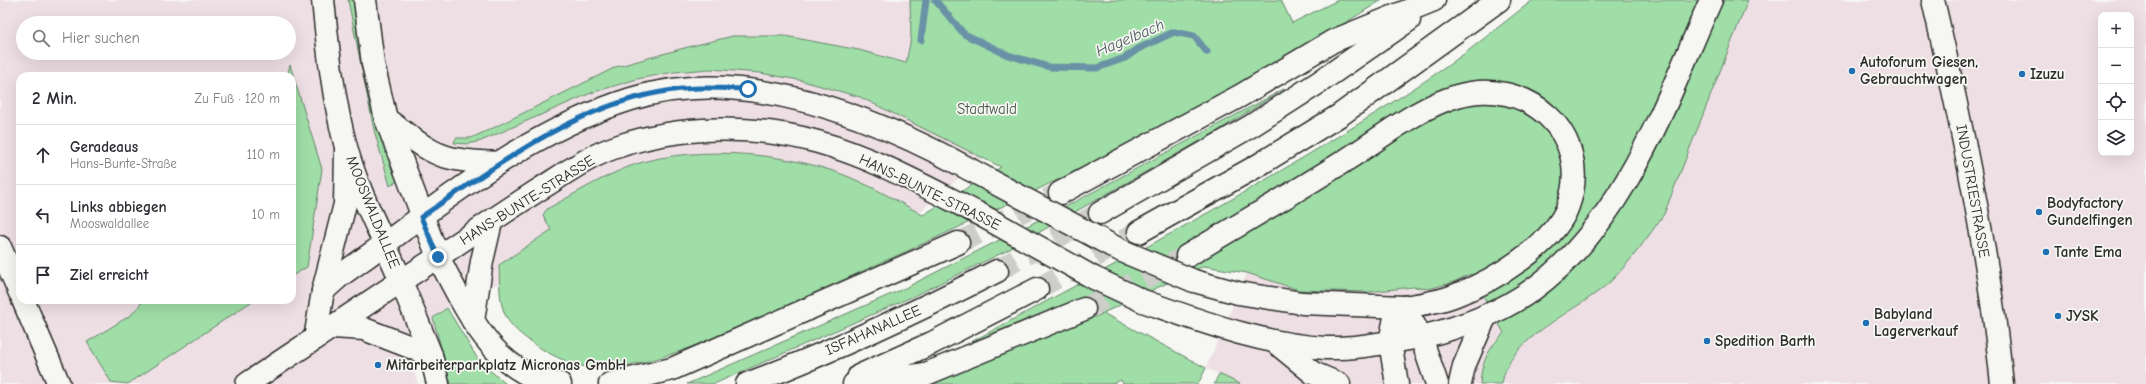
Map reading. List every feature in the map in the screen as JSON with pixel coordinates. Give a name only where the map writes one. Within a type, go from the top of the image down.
[{"type":"main road","name":"MOOSWALDALLEE","points":[[323,0],[330,69],[346,147],[359,185],[386,244],[431,355],[438,384]]},
{"type":"main road","points":[[365,0],[373,64],[386,119],[421,217],[438,257],[473,321],[490,344],[505,360],[526,374],[560,384]]},
{"type":"main road","points":[[1060,192],[1240,96],[1333,42],[1434,0]]},
{"type":"main road","points":[[1100,214],[1251,126],[1318,83],[1437,0]]},
{"type":"main road","points":[[1139,232],[1257,166],[1340,115],[1499,0]]},
{"type":"main road","name":"HANS-BUNTE-STRASSE","points":[[247,384],[578,165],[615,147],[694,130],[748,130],[783,135],[817,142],[889,168],[940,194],[1094,278],[1143,301],[1223,329],[1275,342],[1325,348],[1390,342],[1447,331],[1486,316],[1532,291],[1568,260],[1592,233],[1628,177],[1653,129],[1711,0]]},
{"type":"main road","name":"INDUSTRIESTRASSE","points":[[1933,0],[1957,104],[1992,297],[2002,384]]},
{"type":"main road","points":[[323,291],[341,275],[499,163],[558,129],[603,108],[632,98],[662,91],[702,87],[748,89],[817,105],[876,125],[946,156],[1120,250],[1194,281],[1238,293],[1302,303],[1400,308],[1456,296],[1506,270],[1530,254],[1551,233],[1568,208],[1574,186],[1573,169],[1568,145],[1555,123],[1536,104],[1511,94],[1488,91],[1458,95],[1430,107],[1187,256]]},
{"type":"main road","points":[[386,119],[430,149],[446,157],[467,161],[499,163]]},
{"type":"main road","points":[[315,339],[323,291],[345,204],[346,147]]},
{"type":"main road","points":[[473,321],[482,261],[490,222]]},
{"type":"main road","points":[[610,384],[672,369],[958,243]]},
{"type":"main road","points":[[0,247],[16,284]]},
{"type":"main road","name":"ISFAHANALLEE","points":[[747,384],[852,340],[944,298],[997,271]]},
{"type":"main road","points":[[842,384],[932,343],[1037,289]]},
{"type":"main road","points":[[25,304],[59,384]]},
{"type":"main road","points":[[1400,308],[1421,337],[1437,384]]},
{"type":"main road","points":[[1397,384],[1390,342],[1400,308]]},
{"type":"main road","points":[[854,384],[926,374],[1084,309]]},
{"type":"main road","points":[[1460,384],[1464,366],[1486,316]]},
{"type":"main road","points":[[333,327],[364,328],[431,355]]},
{"type":"main road","points":[[1275,342],[1314,373],[1339,384]]},
{"type":"shaded area","points":[[0,0],[910,0],[911,38],[906,63],[859,50],[785,36],[733,36],[616,67],[471,138],[456,138],[481,141],[591,93],[637,79],[674,72],[710,69],[760,73],[799,80],[860,97],[982,157],[919,213],[855,179],[772,157],[745,154],[689,154],[666,156],[637,164],[543,215],[551,230],[499,265],[500,283],[447,308],[433,318],[440,342],[409,358],[418,384],[0,384]]},
{"type":"shaded area","points":[[1748,0],[2146,0],[2146,384],[1502,384],[1504,372],[1515,352],[1527,340],[1611,281],[1648,237],[1664,214]]},
{"type":"shaded area","points":[[1247,273],[1299,290],[1428,289],[1451,283],[1471,274],[1504,333],[1494,342],[1489,350],[1483,364],[1480,384],[1240,384],[1206,368]]},
{"type":"green space","points":[[348,0],[355,0],[381,129],[397,181],[390,186],[374,130]]},
{"type":"green space","name":"Stadtwald","points":[[910,0],[1281,0],[1292,23],[1338,0],[1382,0],[1243,83],[1100,158],[954,229],[756,320],[696,345],[665,356],[635,364],[607,368],[582,366],[563,360],[541,349],[522,335],[508,320],[501,300],[499,265],[551,230],[543,215],[547,209],[602,179],[636,164],[688,154],[747,154],[777,158],[805,163],[856,180],[882,192],[923,215],[1001,167],[860,97],[799,80],[760,73],[710,69],[674,72],[637,79],[591,93],[481,141],[467,144],[454,143],[456,138],[471,138],[616,67],[733,36],[785,36],[859,50],[906,63],[911,38]]},
{"type":"green space","points":[[1533,0],[1748,0],[1664,214],[1632,257],[1611,281],[1546,326],[1516,352],[1507,367],[1502,384],[1480,384],[1484,362],[1494,344],[1504,333],[1471,274],[1451,283],[1428,289],[1414,287],[1368,292],[1299,290],[1247,273],[1204,266],[1103,313],[1206,368],[1198,384],[1123,384],[1121,380],[1113,384],[932,384],[1102,314],[1081,301],[974,343],[971,342],[1212,210],[1330,141],[1389,105],[1446,67]]},
{"type":"green space","points":[[290,65],[292,72],[288,72]]},
{"type":"green space","points":[[296,84],[322,169],[307,267],[296,274]]},
{"type":"green space","points":[[1284,89],[1216,132],[1008,250],[912,297],[714,384],[687,384],[905,288],[1080,199]]},
{"type":"green space","points":[[141,304],[248,304],[128,384],[111,382],[87,342],[131,315]]},
{"type":"green space","points":[[447,308],[479,361],[506,384],[451,384],[433,318]]},
{"type":"green space","points":[[1219,374],[1240,384],[1214,384]]},
{"type":"waterway","points":[[921,40],[926,0]]},
{"type":"waterway","name":"Hagelbach","points":[[935,0],[964,34],[1008,55],[1049,67],[1097,68],[1125,58],[1138,49],[1174,32],[1194,36],[1207,52]]},
{"type":"tunnel","points":[[958,243],[1060,193]]},
{"type":"tunnel","points":[[997,271],[1100,213]]},
{"type":"tunnel","points":[[1037,289],[1139,232]]},
{"type":"tunnel","points":[[1084,309],[1187,256]]},
{"type":"place","name":"Autoforum Giesen, Gebrauchtwagen","points":[[1852,71]]},
{"type":"place","name":"Izuzu","points":[[2022,74]]},
{"type":"place","name":"Bodyfactory Gundelfingen","points":[[2039,212]]},
{"type":"place","name":"Tante Ema","points":[[2046,252]]},
{"type":"place","name":"JYSK","points":[[2058,316]]},
{"type":"place","name":"Babyland Lagerverkauf","points":[[1866,323]]},
{"type":"place","name":"Spedition Barth","points":[[1707,341]]},
{"type":"place","name":"Mitarbeiterparkplatz Micronas GmbH","points":[[378,365]]},
{"type":"route","points":[[438,257],[421,217],[499,163],[558,129],[603,108],[632,98],[662,91],[702,87],[748,89]]}]
